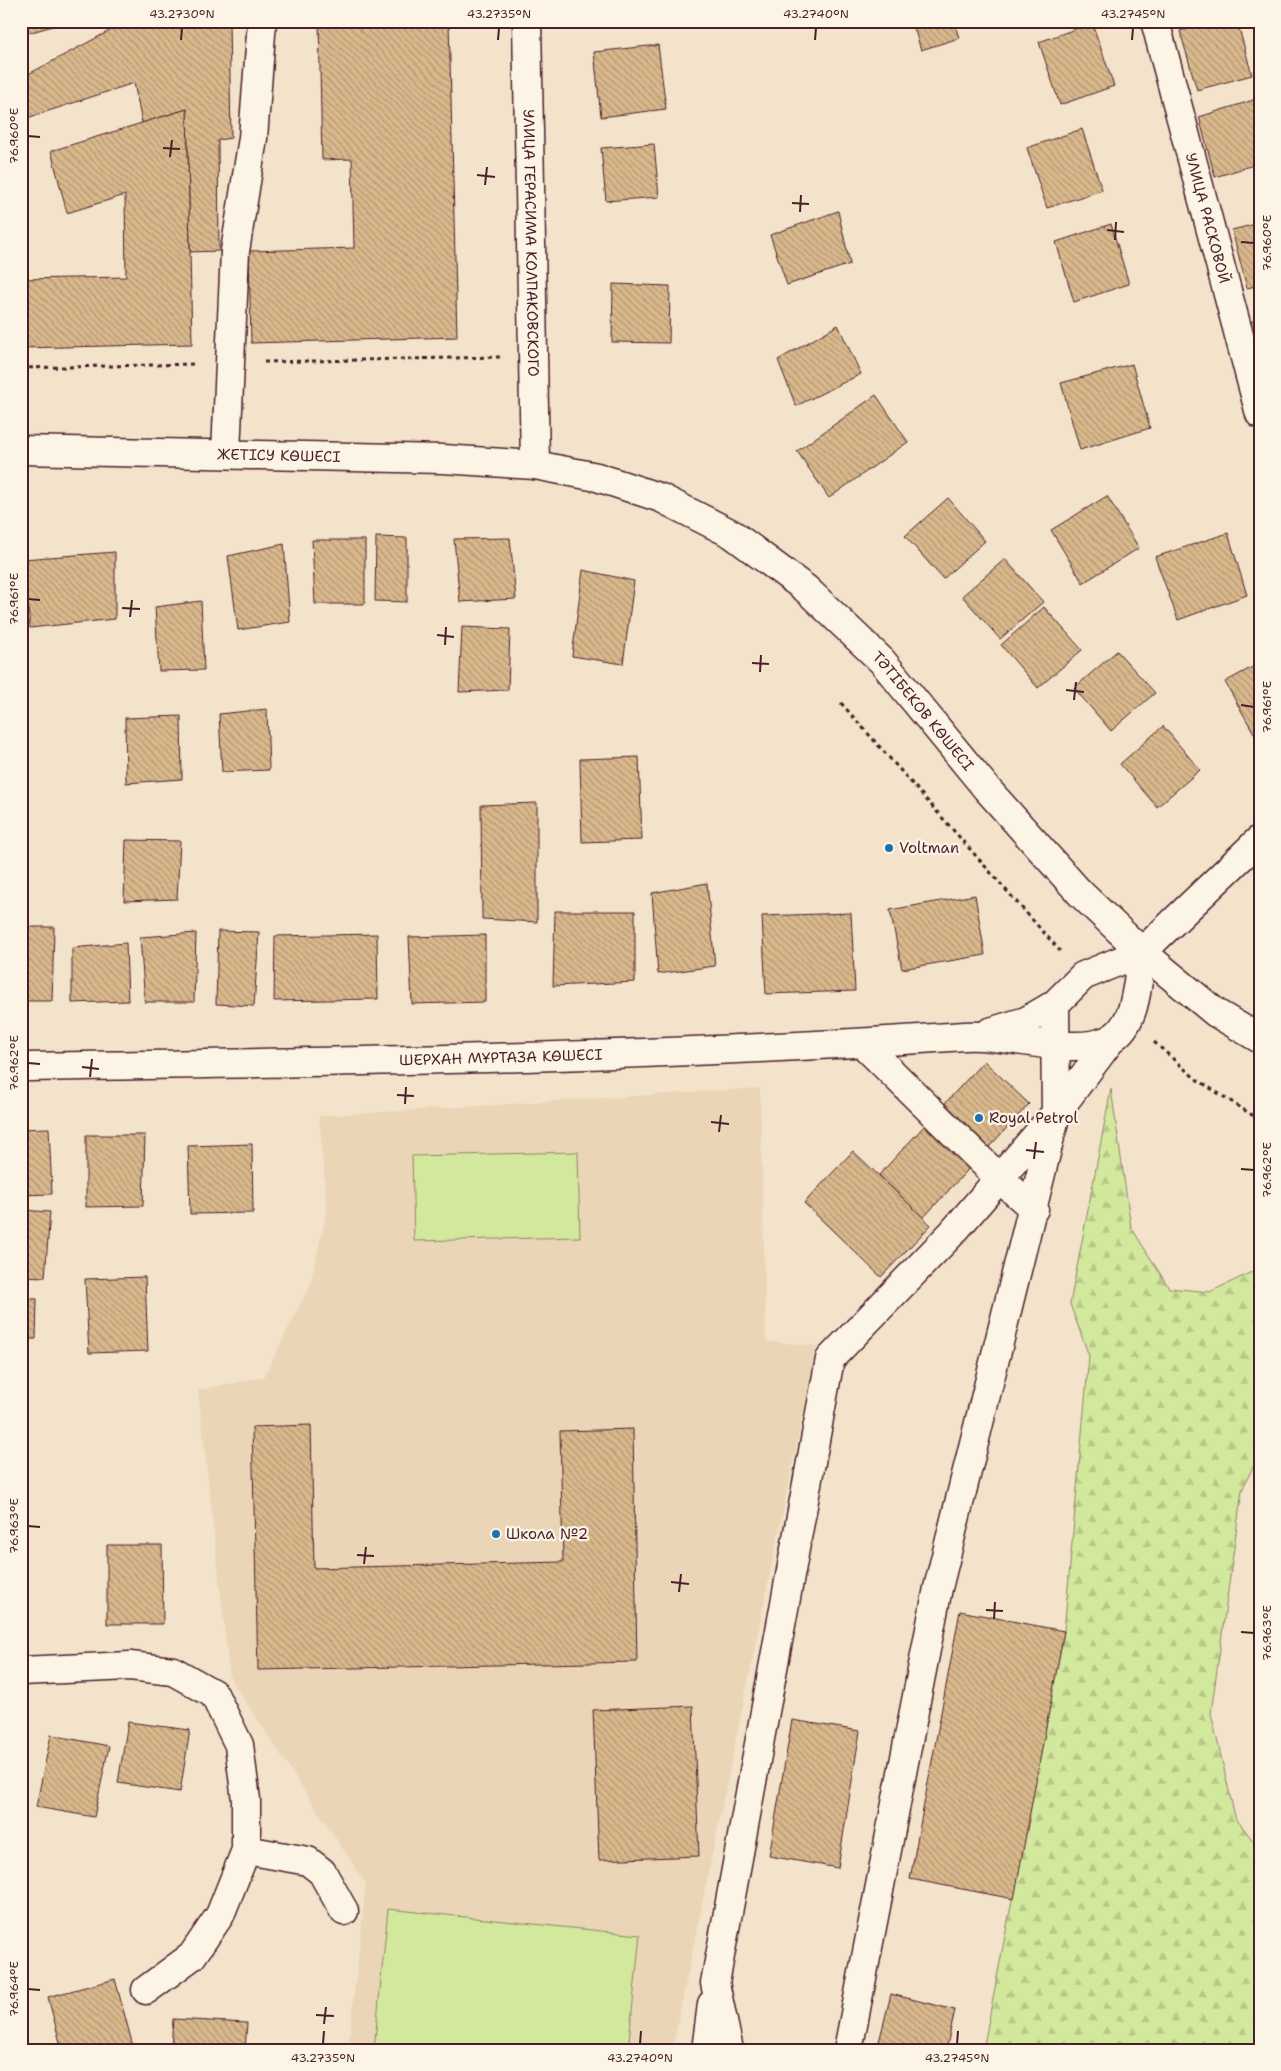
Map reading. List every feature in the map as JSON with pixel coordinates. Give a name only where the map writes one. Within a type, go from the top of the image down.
[{"type":"street","points":[[226,453],[235,251],[253,138],[262,21]]},
{"type":"street","name":"УЛИЦА ГЕРАСИМА КОЛПАКОВСКОГО","points":[[527,21],[535,465]]},
{"type":"street","name":"УЛИЦА РАСКОВОЙ","points":[[1155,21],[1260,414]]},
{"type":"street","name":"ЖЕТІСУ КӨШЕСІ","points":[[21,450],[443,459],[535,465]]},
{"type":"street","name":"ТӘТІБЕКОВ КӨШЕСІ","points":[[535,465],[596,477],[661,498],[732,534],[806,589],[882,661],[1000,804],[1080,893],[1142,952],[1216,1013],[1260,1039]]},
{"type":"street","points":[[979,1035],[1026,1021],[1055,1004],[1083,976],[1142,952],[1260,839]]},
{"type":"street","points":[[706,2050],[715,1983],[830,1358],[953,1232],[1056,1113],[1110,1041],[1130,1020],[1142,952]]},
{"type":"street","points":[[848,2050],[938,1588],[1034,1209],[1056,1113],[1055,1004]]},
{"type":"street","points":[[979,1035],[1087,1047],[1110,1041]]},
{"type":"street","name":"ШЕРХАН МҰРТАЗА КӨШЕСІ","points":[[21,1067],[443,1060],[777,1048],[979,1035]]},
{"type":"street","points":[[862,1043],[999,1178],[1034,1209]]},
{"type":"street","points":[[21,1671],[130,1666],[172,1671],[214,1694],[239,1745],[246,1800],[246,1850],[220,1915],[192,1956],[146,1990]]},
{"type":"street","points":[[246,1850],[308,1861],[322,1872],[344,1910]]},
{"type":"street","points":[[715,1983],[729,2050]]},
{"type":"path","points":[[21,368],[534,356]]},
{"type":"path","points":[[841,703],[1083,976]]},
{"type":"path","points":[[1130,1020],[1196,1079],[1260,1120]]},
{"type":"shaded area","name":"Школа №2","points":[[760,1088],[766,1341],[817,1346],[672,2050],[348,2050],[366,1884],[230,1678],[198,1390],[264,1377],[310,1285],[327,1212],[319,1116]]},
{"type":"green space","points":[[1111,1089],[1131,1227],[1169,1288],[1210,1292],[1260,1268],[1260,1452],[1242,1490],[1211,1713],[1235,1817],[1260,1850],[1260,2050],[983,2050],[1064,1631],[1089,1356],[1070,1304]]},
{"type":"green space","points":[[578,1152],[580,1237],[414,1241],[412,1156]]},
{"type":"green space","points":[[388,1909],[640,1935],[628,2050],[374,2050]]},
{"type":"building","points":[[21,21],[67,21],[67,22],[21,35]]},
{"type":"building","points":[[128,21],[229,21],[231,138],[218,140],[219,251],[190,252],[187,109],[142,123],[134,83],[21,120],[21,78]]},
{"type":"building","points":[[319,21],[449,21],[457,337],[251,343],[249,251],[354,248],[352,159],[322,160]]},
{"type":"building","points":[[912,21],[954,21],[959,38],[921,50]]},
{"type":"building","points":[[1213,21],[1237,21],[1252,75],[1197,90],[1180,31]]},
{"type":"building","points":[[1092,23],[1114,86],[1060,105],[1039,42]]},
{"type":"building","points":[[658,45],[666,109],[601,117],[594,52]]},
{"type":"building","points":[[1260,98],[1260,163],[1215,177],[1199,117]]},
{"type":"building","points":[[187,109],[192,344],[22,348],[21,279],[126,277],[125,195],[67,213],[51,151]]},
{"type":"building","points":[[1082,129],[1102,190],[1047,208],[1027,148]]},
{"type":"building","points":[[654,144],[659,197],[606,201],[601,148]]},
{"type":"building","points":[[838,211],[850,264],[787,285],[770,235]]},
{"type":"building","points":[[1260,223],[1260,285],[1247,288],[1232,230]]},
{"type":"building","points":[[1111,224],[1129,284],[1074,302],[1056,242]]},
{"type":"building","points":[[613,284],[670,286],[669,343],[612,342]]},
{"type":"building","points":[[1260,319],[1260,366],[1249,322]]},
{"type":"building","points":[[838,325],[861,374],[796,406],[778,360]]},
{"type":"building","points":[[1132,364],[1150,428],[1080,450],[1061,383]]},
{"type":"building","points":[[876,395],[908,442],[829,498],[797,451]]},
{"type":"building","points":[[1107,496],[1139,548],[1083,583],[1051,530]]},
{"type":"building","points":[[948,498],[985,541],[943,579],[905,536]]},
{"type":"building","points":[[1228,533],[1247,595],[1178,620],[1155,557]]},
{"type":"building","points":[[376,537],[407,538],[407,602],[375,601]]},
{"type":"building","points":[[510,538],[516,599],[460,602],[454,539]]},
{"type":"building","points":[[312,540],[365,540],[365,604],[315,604]]},
{"type":"building","points":[[284,544],[290,622],[238,630],[228,556]]},
{"type":"building","points":[[115,552],[115,619],[30,628],[23,559]]},
{"type":"building","points":[[1005,559],[1043,602],[1000,639],[962,596]]},
{"type":"building","points":[[583,570],[634,581],[623,664],[572,656]]},
{"type":"building","points":[[201,601],[204,670],[159,671],[155,607]]},
{"type":"building","points":[[1044,607],[1082,650],[1038,688],[1001,645]]},
{"type":"building","points":[[462,627],[510,629],[508,690],[459,692]]},
{"type":"building","points":[[1117,651],[1155,693],[1111,731],[1074,688]]},
{"type":"building","points":[[1260,663],[1260,733],[1255,735],[1225,682]]},
{"type":"building","points":[[267,709],[269,770],[222,772],[219,714]]},
{"type":"building","points":[[181,716],[182,779],[126,783],[125,718]]},
{"type":"building","points":[[1163,726],[1200,770],[1157,807],[1120,764]]},
{"type":"building","points":[[639,757],[642,840],[582,842],[580,759]]},
{"type":"building","points":[[537,803],[537,922],[482,919],[481,805]]},
{"type":"building","points":[[126,840],[180,841],[177,899],[124,901]]},
{"type":"building","points":[[707,883],[715,966],[658,974],[652,893]]},
{"type":"building","points":[[975,895],[985,955],[902,969],[890,910]]},
{"type":"building","points":[[555,911],[635,911],[635,982],[553,986]]},
{"type":"building","points":[[851,913],[855,991],[766,994],[762,916]]},
{"type":"building","points":[[21,927],[54,927],[52,1001],[21,1001]]},
{"type":"building","points":[[218,931],[259,932],[254,1006],[216,1004]]},
{"type":"building","points":[[196,933],[194,1002],[145,1002],[140,937]]},
{"type":"building","points":[[377,934],[378,999],[274,1001],[275,936]]},
{"type":"building","points":[[485,935],[485,1002],[412,1004],[409,937]]},
{"type":"building","points":[[126,943],[128,1001],[72,1003],[72,948]]},
{"type":"building","points":[[984,1061],[1029,1104],[923,1218],[879,1175]]},
{"type":"building","points":[[49,1128],[52,1194],[21,1195],[21,1129]]},
{"type":"building","points":[[86,1135],[145,1135],[143,1206],[86,1207]]},
{"type":"building","points":[[252,1144],[253,1213],[190,1214],[188,1146]]},
{"type":"building","points":[[853,1151],[931,1225],[881,1277],[804,1203]]},
{"type":"building","points":[[21,1210],[50,1212],[45,1277],[21,1276]]},
{"type":"building","points":[[145,1277],[148,1351],[89,1353],[85,1279]]},
{"type":"building","points":[[21,1298],[37,1299],[36,1339],[21,1339]]},
{"type":"building","name":"Школа №2","points":[[311,1425],[314,1568],[563,1562],[560,1431],[633,1429],[637,1662],[258,1670],[252,1427]]},
{"type":"building","points":[[107,1545],[162,1545],[163,1624],[107,1624]]},
{"type":"building","points":[[960,1611],[1064,1631],[1014,1899],[910,1879]]},
{"type":"building","points":[[693,1706],[699,1856],[599,1860],[593,1710]]},
{"type":"building","points":[[792,1720],[860,1731],[838,1868],[769,1856]]},
{"type":"building","points":[[128,1722],[190,1730],[180,1792],[118,1783]]},
{"type":"building","points":[[51,1735],[109,1746],[94,1817],[36,1807]]},
{"type":"building","points":[[115,1979],[134,2050],[62,2050],[48,1997]]},
{"type":"building","points":[[891,1994],[955,2010],[946,2050],[877,2050]]},
{"type":"building","points":[[173,2019],[247,2023],[245,2050],[171,2050]]},
{"type":"place","name":"Voltman","points":[[889,848]]},
{"type":"place","name":"Royal Petrol","points":[[979,1118]]},
{"type":"place","name":"Школа №2","points":[[496,1534]]}]
